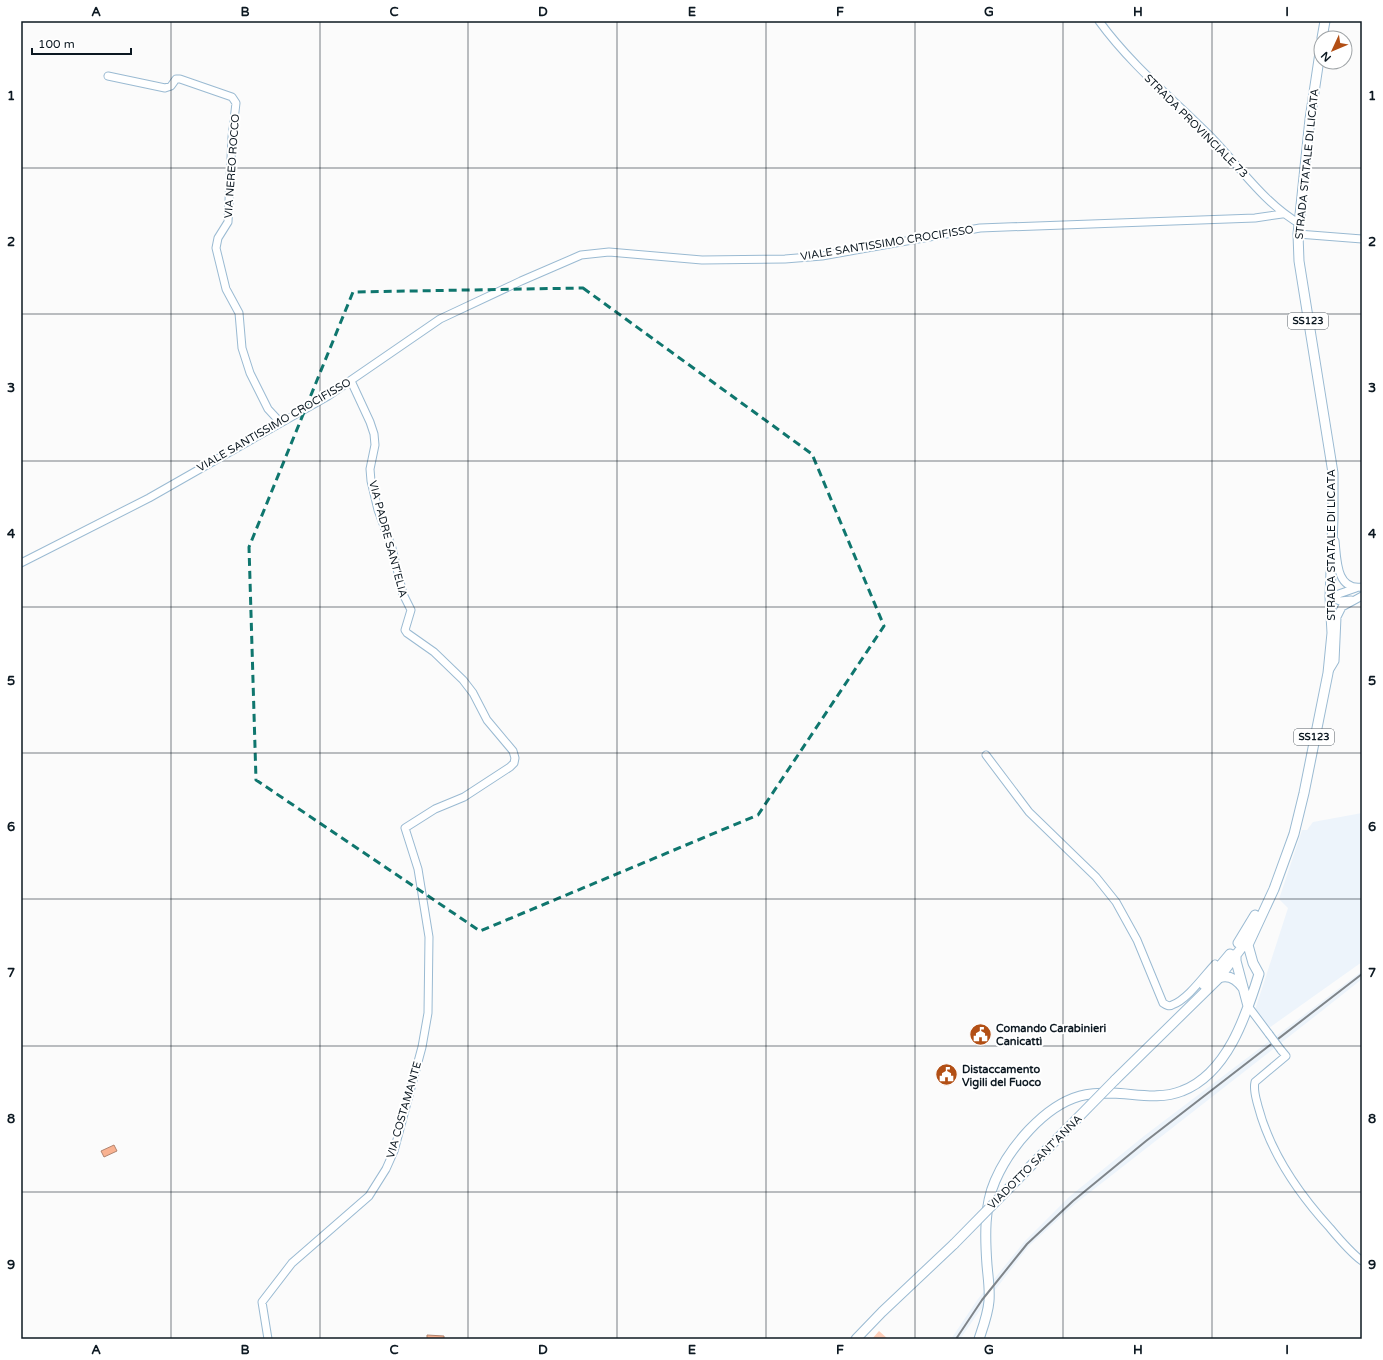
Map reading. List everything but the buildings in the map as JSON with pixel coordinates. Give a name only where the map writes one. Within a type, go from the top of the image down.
[{"type":"main road","name":"STRADA STATALE DI LICATA","points":[[1280,873],[1294,834],[1304,793],[1328,673],[1332,633],[1330,597],[1334,518],[1333,473],[1299,261],[1298,234],[1310,119],[1317,70]]},
{"type":"main road","points":[[1218,972],[1240,941],[1280,873]]},
{"type":"main road","points":[[979,1339],[989,1301],[986,1224],[989,1201],[995,1182],[1006,1159],[1028,1131],[1043,1116],[1068,1101],[1091,1094],[1156,1096],[1182,1091],[1208,1074],[1219,1063],[1234,1037],[1259,976],[1253,963],[1248,945],[1280,873]]},
{"type":"main road","points":[[1248,1006],[1235,957],[1237,950],[1253,925],[1259,909]]},
{"type":"main road","points":[[1218,972],[1235,957],[1256,926]]},
{"type":"main road","points":[[1235,957],[1240,956],[1253,963]]},
{"type":"main road","points":[[1218,972],[1241,984],[1251,982],[1259,976]]},
{"type":"main road","name":"VIADOTTO SANT'ANNA","points":[[856,1339],[954,1244],[1170,1024],[1181,1016],[1218,972]]},
{"type":"street","name":"STRADA PROVINCIALE 73","points":[[1099,21],[1117,46],[1210,137],[1282,214],[1300,224]]},
{"type":"street","name":"VIA NEREO ROCCO","points":[[108,76],[166,88],[171,86],[176,79],[180,79],[232,97],[236,103],[232,137],[228,222],[218,238],[216,248],[226,289],[239,313],[242,348],[250,373],[268,409],[280,422]]},
{"type":"street","name":"VIALE SANTISSIMO CROCIFISSO","points":[[21,563],[149,498],[351,381],[440,319],[575,257],[592,253],[609,252],[702,260],[786,259],[822,256],[980,228],[1254,218],[1282,214]]},
{"type":"street","points":[[1298,234],[1362,238]]},
{"type":"street","name":"VIA PADRE SANT'ELIA","points":[[351,381],[374,434],[375,445],[370,469],[371,481],[378,510],[392,548],[402,594],[411,610],[405,630],[434,652],[463,680],[473,693],[486,720],[513,751],[515,758],[514,763],[510,767],[464,797],[435,809],[417,820],[406,828],[406,834]]},
{"type":"street","points":[[1334,518],[1339,573],[1346,584],[1359,587]]},
{"type":"street","points":[[1330,597],[1359,587]]},
{"type":"street","points":[[1328,673],[1334,661],[1337,617],[1342,607],[1352,600],[1362,596]]},
{"type":"street","points":[[1330,597],[1340,601],[1352,600]]},
{"type":"street","points":[[986,755],[1034,817],[1043,827],[1063,843],[1096,877],[1116,902],[1137,940],[1163,1003],[1168,1006],[1182,999],[1215,964],[1218,972]]},
{"type":"street","name":"VIA COSTAMANTE","points":[[268,1339],[262,1302],[292,1263],[369,1196],[386,1169],[394,1151],[407,1108],[422,1047],[428,1013],[429,937],[418,869],[406,834]]},
{"type":"street","points":[[1248,1006],[1286,1056],[1255,1082],[1254,1087],[1261,1117],[1271,1141],[1292,1181],[1306,1202],[1352,1253],[1362,1261]]},
{"type":"highlighted area","points":[[583,288],[812,454],[884,626],[758,815],[480,931],[256,780],[249,547],[353,292]]},
{"type":"shaded area","points":[[1362,813],[1362,962],[1269,1028],[1255,1010],[1288,908],[1279,899],[1302,830],[1307,830],[1313,822]]},
{"type":"shaded area","points":[[1362,971],[1362,979],[1075,1204],[1029,1246],[985,1303],[960,1339],[951,1339],[978,1299],[1024,1242],[1069,1197],[1144,1136]]},
{"type":"shaded area","points":[[114,1145],[117,1151],[104,1157],[101,1151]]},
{"type":"shaded area","points":[[879,1331],[888,1339],[872,1339]]},
{"type":"shaded area","points":[[427,1335],[444,1336],[444,1339],[427,1339]]},
{"type":"railway","points":[[956,1339],[982,1300],[1027,1244],[1073,1201],[1146,1141],[1362,974]]},
{"type":"place","name":"Comando Carabinieri Canicattì","points":[[981,1034]]},
{"type":"place","name":"Distaccamento Vigili del Fuoco","points":[[947,1075]]}]
